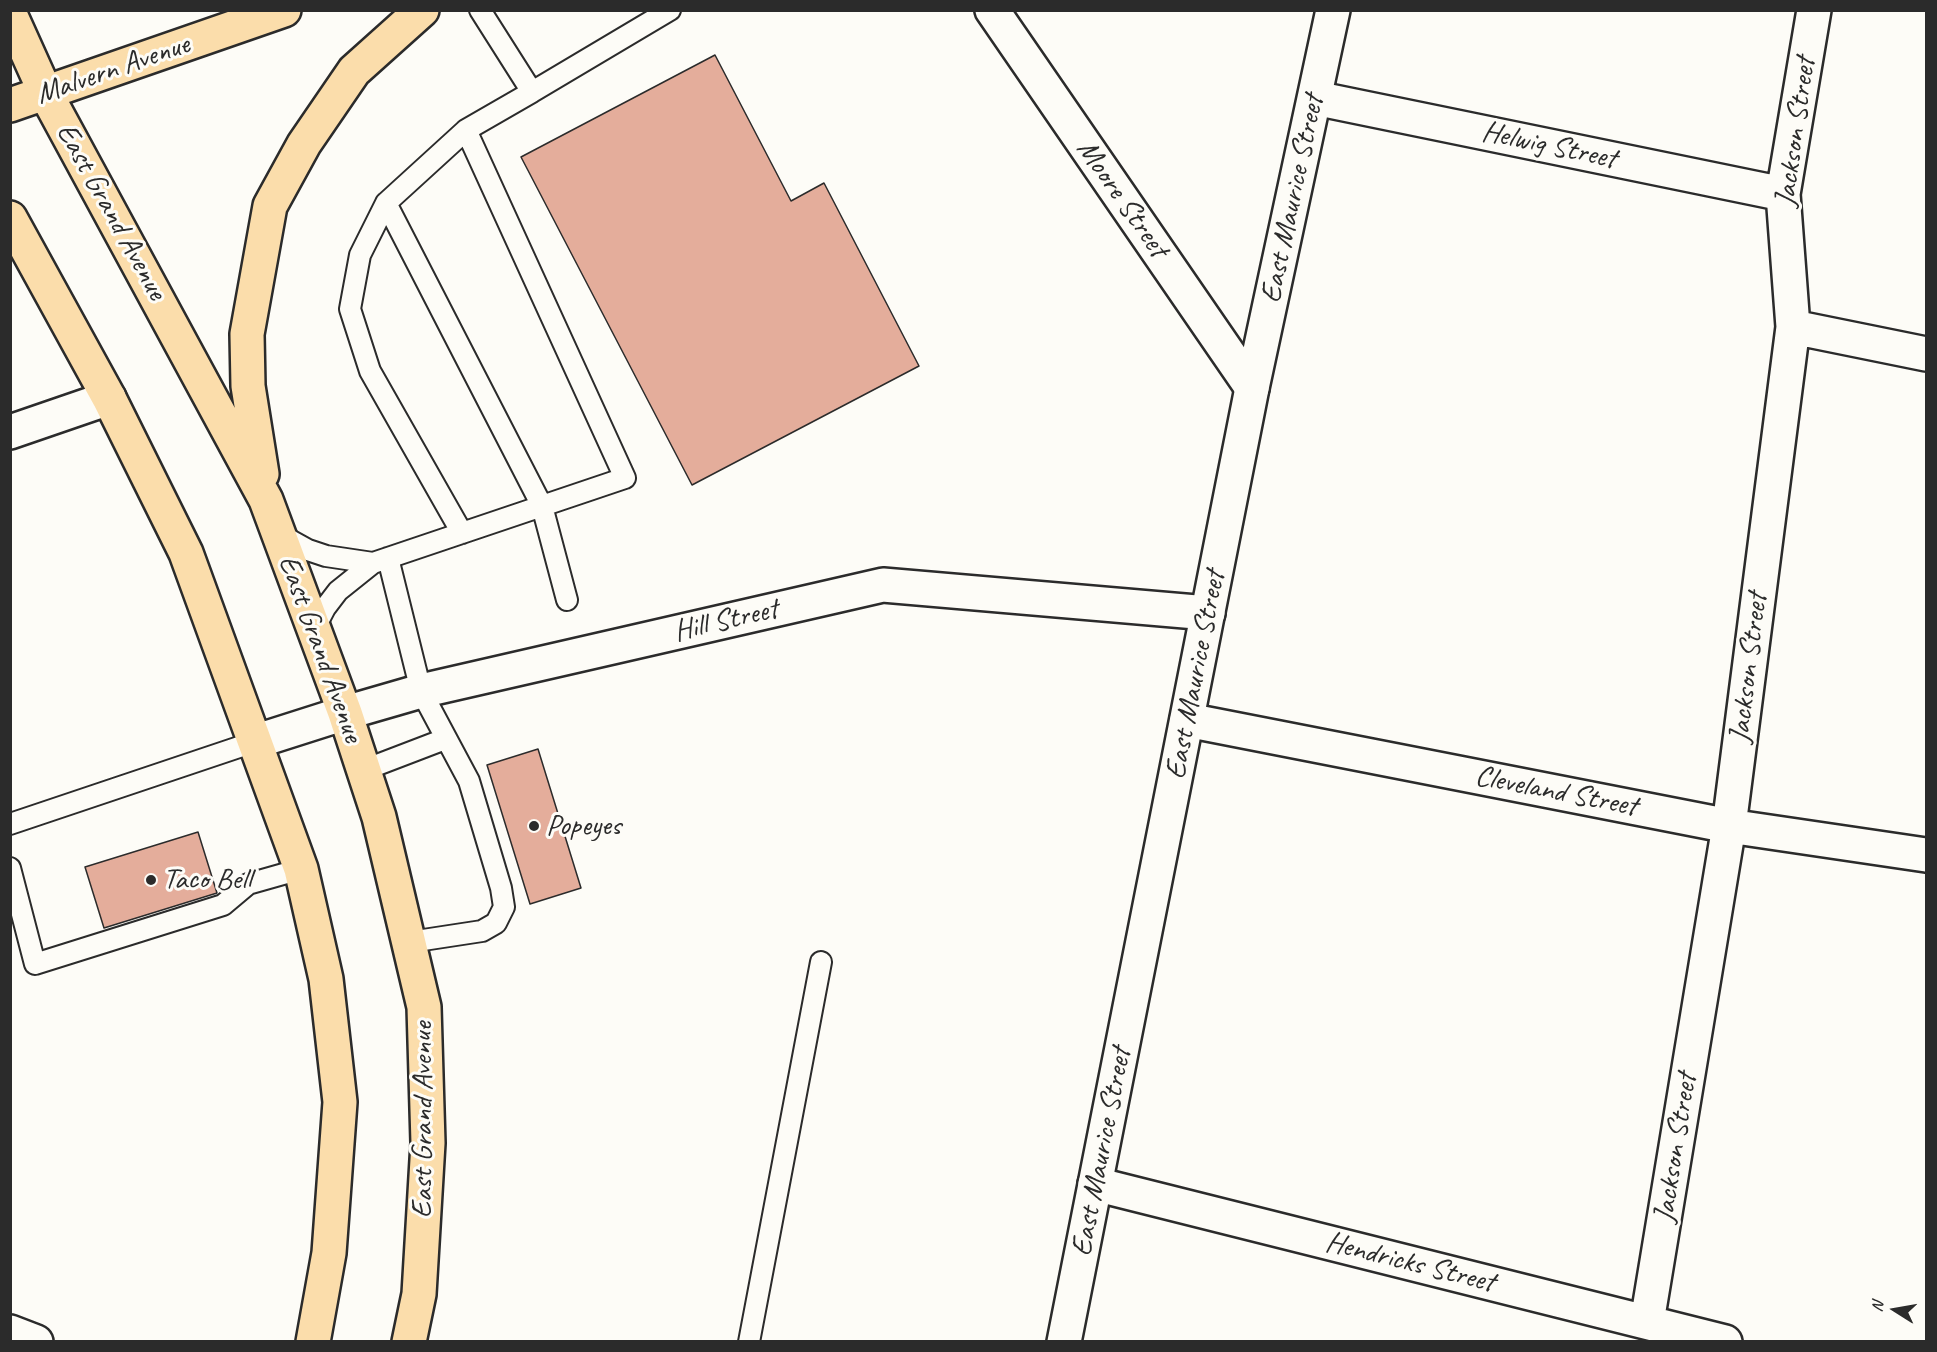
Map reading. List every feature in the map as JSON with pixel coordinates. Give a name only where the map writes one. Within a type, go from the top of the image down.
[{"type":"main road","name":"Malvern Avenue","points":[[10,105],[284,10]]},
{"type":"main road","points":[[266,500],[248,386],[247,334],[270,206],[304,144],[354,71],[422,10]]},
{"type":"main road","name":"East Grand Avenue","points":[[10,14],[46,94],[266,500],[345,713],[379,817],[424,1007],[428,1143],[419,1294],[409,1341]]},
{"type":"main road","points":[[10,218],[109,398],[186,553],[301,869],[326,979],[340,1102],[329,1254],[313,1341]]},
{"type":"street","name":"Moore Street","points":[[992,10],[1252,388]]},
{"type":"street","name":"East Maurice Street","points":[[1065,1341],[1252,388],[1333,10]]},
{"type":"street","name":"Jackson Street","points":[[1647,1322],[1729,826],[1793,327],[1783,194],[1814,10]]},
{"type":"street","name":"Helwig Street","points":[[1315,98],[1783,194]]},
{"type":"street","points":[[1793,327],[1926,354]]},
{"type":"street","points":[[10,432],[109,398]]},
{"type":"street","name":"Hill Street","points":[[254,742],[421,691],[883,585],[1208,613]]},
{"type":"street","name":"Cleveland Street","points":[[1187,720],[1729,826],[1926,855]]},
{"type":"street","name":"Hendricks Street","points":[[1095,1184],[1725,1341]]},
{"type":"street","points":[[10,1332],[36,1341]]},
{"type":"lane","points":[[480,10],[532,92]]},
{"type":"lane","points":[[462,533],[370,371],[350,309],[360,255],[386,203],[466,130],[670,10]]},
{"type":"lane","points":[[314,629],[325,608],[338,591],[381,560],[625,478],[466,130]]},
{"type":"lane","points":[[386,203],[542,506],[567,600]]},
{"type":"lane","points":[[278,533],[308,550],[326,556],[381,560]]},
{"type":"lane","points":[[381,560],[421,691],[469,781],[501,888],[504,907],[496,923],[482,931],[410,942]]},
{"type":"lane","points":[[364,770],[445,739]]},
{"type":"lane","points":[[10,824],[254,742]]},
{"type":"lane","points":[[10,868],[35,964],[223,905],[248,885],[301,869]]},
{"type":"lane","points":[[749,1341],[822,962]]},
{"type":"building","points":[[715,55],[791,201],[824,183],[919,366],[692,485],[521,157]]},
{"type":"building","name":"Popeyes","points":[[538,749],[581,888],[530,904],[487,765]]},
{"type":"building","name":"Taco Bell","points":[[198,832],[217,893],[104,928],[85,867]]},
{"type":"place","name":"Popeyes","points":[[534,826]]},
{"type":"place","name":"Taco Bell","points":[[151,880]]}]
